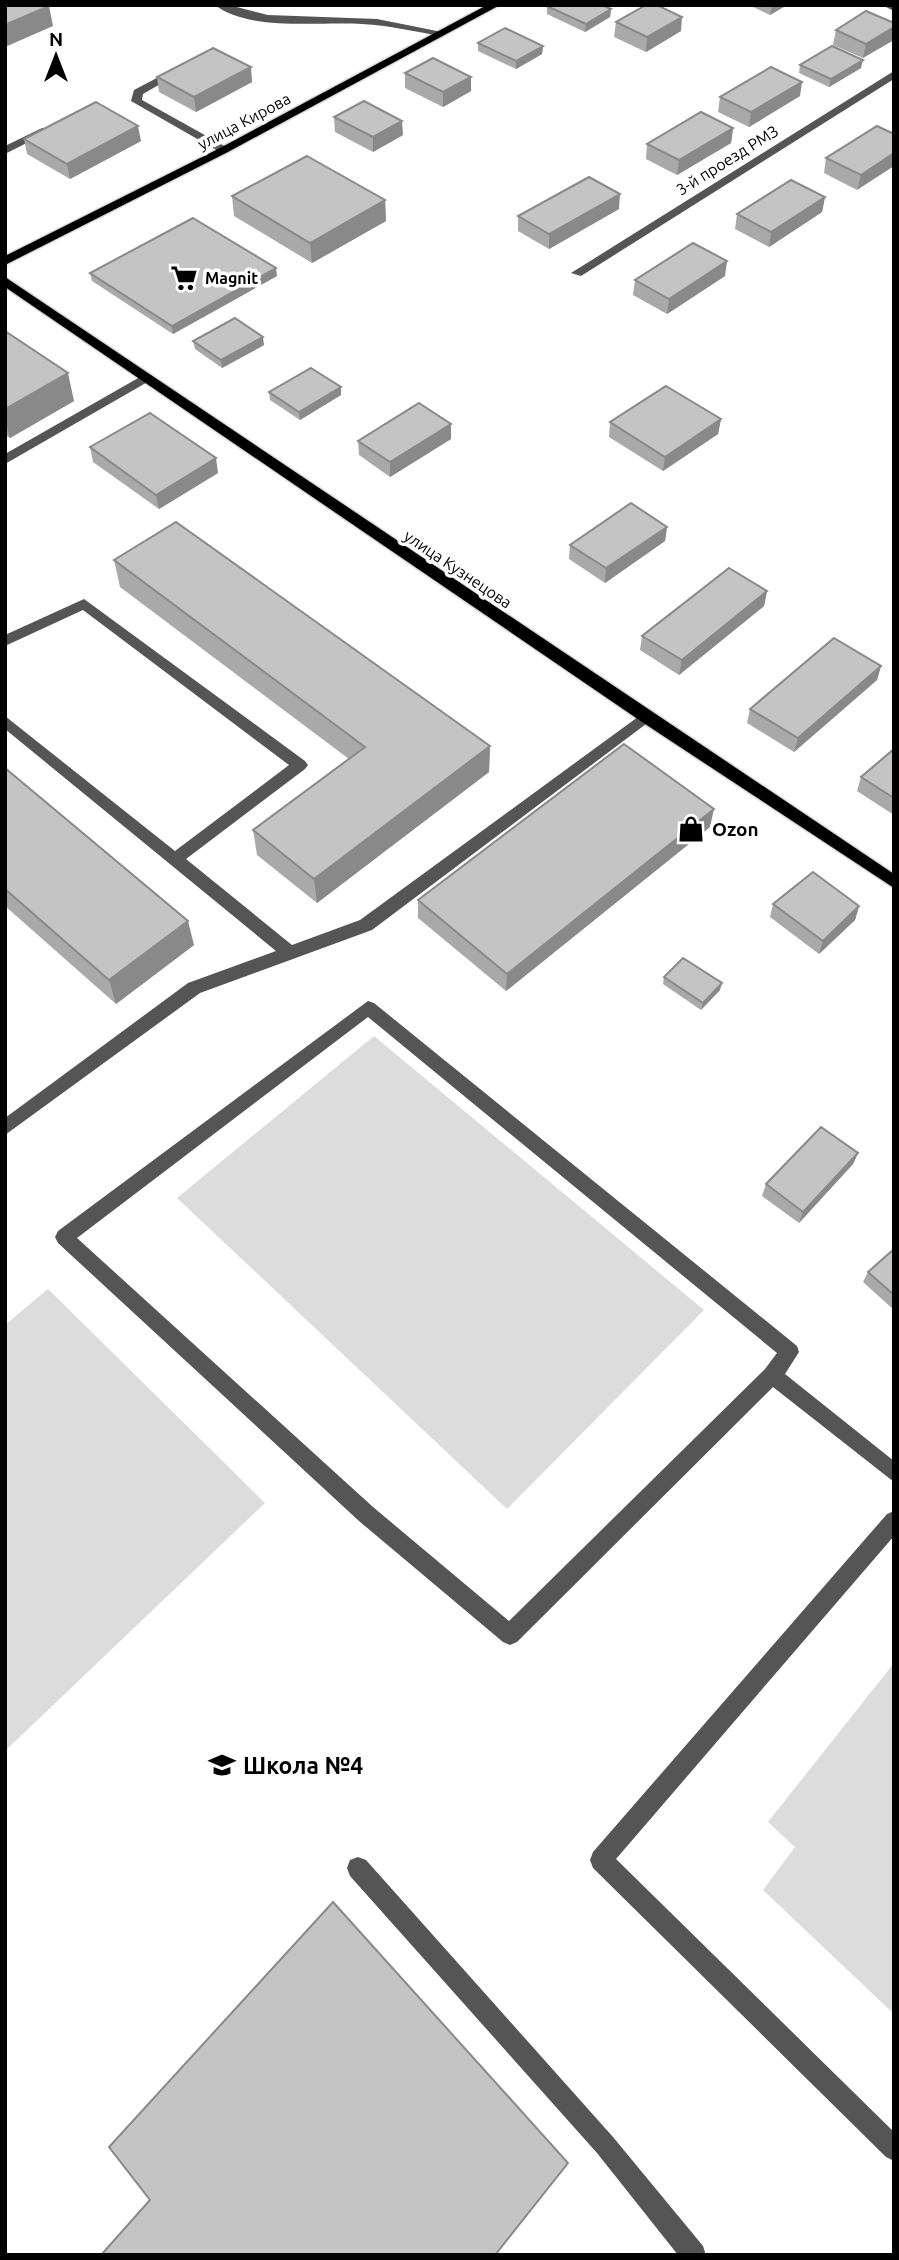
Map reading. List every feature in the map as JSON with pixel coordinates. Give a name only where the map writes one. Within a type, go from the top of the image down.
[{"type":"main road","name":"улица Кирова","points":[[5,261],[224,150],[495,5]]},
{"type":"main road","name":"улица Кузнецова","points":[[5,281],[647,718],[894,882]]},
{"type":"street","points":[[220,5],[234,13],[358,20],[442,33]]},
{"type":"street","points":[[887,5],[894,8]]},
{"type":"street","points":[[176,72],[138,92],[136,101],[224,150]]},
{"type":"street","name":"3-й проезд РМЗ","points":[[577,272],[894,74]]},
{"type":"street","points":[[5,151],[61,123]]},
{"type":"street","points":[[5,460],[147,377]]},
{"type":"street","points":[[5,641],[84,604],[300,765],[175,859]]},
{"type":"street","points":[[5,1128],[194,988],[366,925],[647,718]]},
{"type":"street","points":[[5,721],[290,953]]},
{"type":"street","points":[[368,1008],[790,1352],[772,1375],[510,1635],[366,1514],[64,1237],[368,1008]]},
{"type":"street","points":[[772,1375],[894,1473]]},
{"type":"street","points":[[894,1521],[601,1860],[894,2149]]},
{"type":"street","points":[[358,1868],[596,2134],[694,2255]]},
{"type":"shaded area","points":[[374,1036],[704,1310],[507,1509],[177,1198]]},
{"type":"shaded area","points":[[48,1289],[265,1503],[5,1751],[5,1325]]},
{"type":"shaded area","points":[[894,1663],[894,2014],[763,1890],[795,1847],[768,1822]]},
{"type":"building","points":[[5,5],[49,5],[49,6],[5,25]]},
{"type":"building","points":[[602,5],[611,9],[586,24],[547,6]]},
{"type":"building","points":[[646,5],[657,5],[682,17],[647,37],[616,22]]},
{"type":"building","points":[[866,11],[894,23],[894,27],[866,44],[836,30]]},
{"type":"building","points":[[505,28],[543,46],[516,61],[478,43]]},
{"type":"building","points":[[832,46],[863,60],[831,79],[800,65]]},
{"type":"building","points":[[213,48],[251,67],[194,97],[157,77]]},
{"type":"building","points":[[433,58],[471,77],[443,92],[405,73]]},
{"type":"building","points":[[771,67],[802,82],[751,112],[720,97]]},
{"type":"building","points":[[364,101],[402,121],[373,137],[334,117]]},
{"type":"building","points":[[96,102],[138,126],[67,164],[24,139]]},
{"type":"building","points":[[701,112],[733,128],[679,160],[647,144]]},
{"type":"building","points":[[877,126],[894,134],[894,153],[861,175],[826,158]]},
{"type":"building","points":[[307,156],[385,200],[310,243],[232,196]]},
{"type":"building","points":[[589,177],[620,194],[549,234],[518,216]]},
{"type":"building","points":[[791,180],[825,197],[771,232],[737,214]]},
{"type":"building","name":"Magnit","points":[[193,218],[276,268],[172,326],[90,273]]},
{"type":"building","points":[[693,243],[727,261],[669,299],[635,280]]},
{"type":"building","points":[[235,318],[263,337],[221,360],[193,341]]},
{"type":"building","points":[[5,331],[68,373],[5,409]]},
{"type":"building","points":[[311,368],[341,387],[299,412],[269,392]]},
{"type":"building","points":[[666,386],[721,419],[665,457],[610,422]]},
{"type":"building","points":[[419,403],[451,424],[390,462],[358,441]]},
{"type":"building","points":[[150,413],[216,458],[156,495],[90,447]]},
{"type":"building","points":[[631,503],[667,527],[606,568],[570,545]]},
{"type":"building","points":[[176,522],[490,746],[314,879],[253,830],[365,747],[114,560]]},
{"type":"building","points":[[729,568],[767,591],[682,660],[642,636]]},
{"type":"building","points":[[834,638],[881,666],[798,738],[750,709]]},
{"type":"building","points":[[624,744],[714,809],[507,974],[418,900]]},
{"type":"building","points":[[894,749],[894,798],[861,777]]},
{"type":"building","points":[[5,768],[188,921],[109,980],[5,889]]},
{"type":"building","points":[[813,872],[859,906],[823,941],[773,904]]},
{"type":"building","points":[[683,958],[722,983],[703,1003],[664,977]]},
{"type":"building","points":[[821,1127],[858,1153],[803,1212],[766,1184]]},
{"type":"building","points":[[894,1249],[894,1295],[868,1272]]},
{"type":"building","points":[[333,1902],[568,2163],[495,2255],[101,2255],[150,2200],[109,2147]]},
{"type":"place","name":"Magnit","points":[[184,278]]},
{"type":"place","name":"Ozon","points":[[691,829]]},
{"type":"place","name":"Школа №4","points":[[222,1765]]}]
